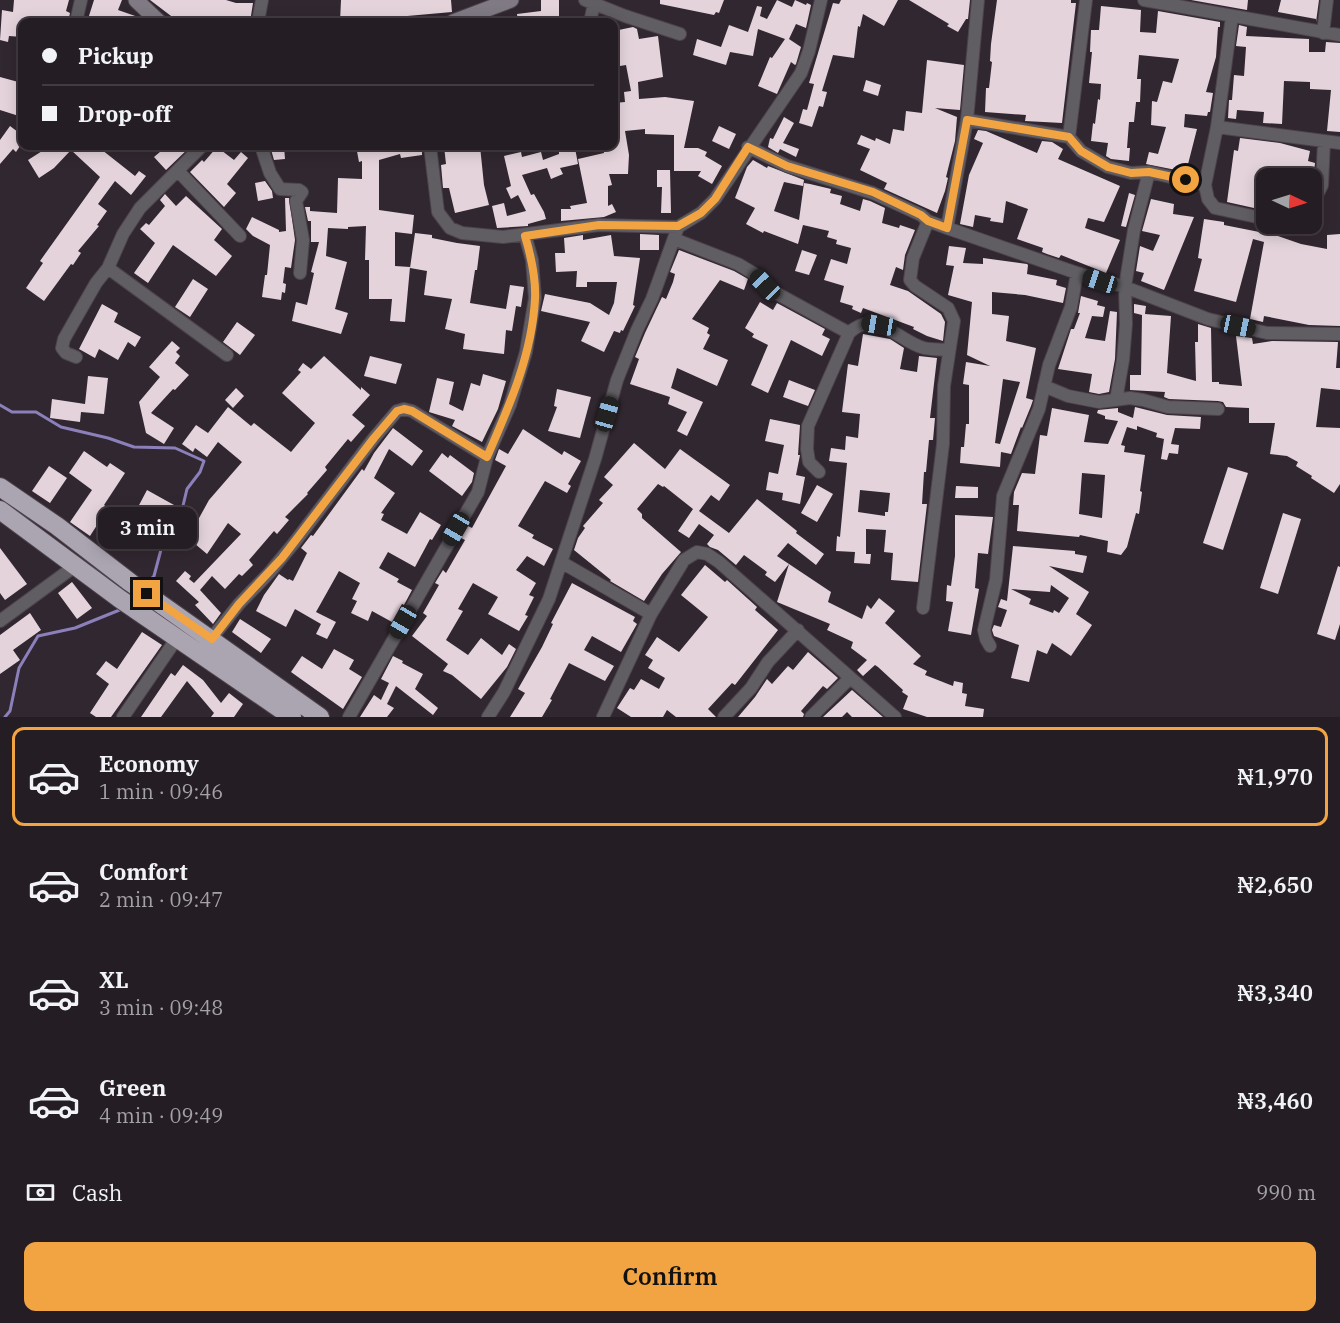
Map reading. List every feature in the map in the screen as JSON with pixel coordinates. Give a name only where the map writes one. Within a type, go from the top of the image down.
[{"type":"highway","points":[[0,487],[320,717]]},
{"type":"highway","points":[[0,510],[120,599],[292,717]]},
{"type":"street","points":[[77,18],[81,0]]},
{"type":"street","points":[[136,0],[155,18]]},
{"type":"street","points":[[259,18],[262,0]]},
{"type":"street","points":[[464,18],[511,0]]},
{"type":"street","points":[[430,150],[438,212],[450,228],[462,233],[503,237],[599,225],[678,226],[701,213],[715,199],[748,147],[801,73],[809,51],[821,0]]},
{"type":"street","points":[[947,228],[967,120],[978,0]]},
{"type":"street","points":[[1069,137],[1086,0]]},
{"type":"street","points":[[1323,33],[1327,0]]},
{"type":"street","points":[[1151,1],[1340,35]]},
{"type":"street","points":[[590,18],[590,2],[680,34]]},
{"type":"street","points":[[1232,16],[1217,127],[1205,185],[1208,199],[1215,208],[1256,217]]},
{"type":"street","points":[[967,120],[1069,137],[1081,151],[1108,167],[1131,173],[1149,172],[1205,185]]},
{"type":"street","points":[[1217,127],[1340,143]]},
{"type":"street","points":[[1322,185],[1324,141]]},
{"type":"street","points":[[748,147],[787,166],[873,192],[921,215],[928,221],[1077,273],[1125,287],[1208,319],[1267,333],[1340,334]]},
{"type":"street","points":[[76,357],[62,348],[64,339],[96,283],[108,268],[123,234],[140,208],[198,150]]},
{"type":"street","points":[[262,150],[270,173],[280,189],[302,192],[296,201],[303,240],[300,273]]},
{"type":"street","points":[[178,171],[240,236]]},
{"type":"street","points":[[1116,400],[1126,324],[1125,287],[1134,230],[1149,172]]},
{"type":"street","points":[[923,608],[943,444],[944,386],[954,321],[948,308],[915,286],[910,280],[913,258],[928,221]]},
{"type":"street","points":[[488,717],[504,692],[549,599],[595,459],[617,380],[652,299],[678,226]]},
{"type":"street","points":[[349,717],[478,492],[487,457],[510,405],[526,352],[535,298],[532,260],[525,236]]},
{"type":"street","points":[[674,239],[738,264],[753,273],[776,293],[849,333]]},
{"type":"street","points":[[108,268],[227,355]]},
{"type":"street","points":[[990,646],[984,630],[996,580],[1003,496],[1039,409],[1049,365],[1071,307],[1077,273]]},
{"type":"street","points":[[819,472],[809,462],[808,426],[849,333],[856,326],[867,323],[879,325],[924,348],[948,350]]},
{"type":"street","points":[[1044,386],[1068,396],[1099,402],[1137,399],[1168,407],[1218,409]]},
{"type":"street","points":[[212,639],[239,604],[270,573],[397,411],[404,409],[412,411],[487,457]]},
{"type":"street","points":[[603,717],[651,614],[684,560],[697,552],[707,554],[719,562],[895,717]]},
{"type":"street","points":[[561,562],[651,614]]},
{"type":"street","points":[[0,621],[75,566]]},
{"type":"street","points":[[724,717],[751,688],[768,662],[798,630]]},
{"type":"street","points":[[123,717],[177,638]]},
{"type":"street","points":[[810,717],[850,678]]},
{"type":"building","points":[[14,0],[69,0],[66,11],[70,13],[69,18],[18,18],[18,37],[9,36],[8,42],[0,40],[2,10],[13,12]]},
{"type":"building","points":[[94,0],[122,0],[118,10],[141,18],[88,18]]},
{"type":"building","points":[[150,0],[226,0],[236,3],[253,3],[251,18],[174,18]]},
{"type":"building","points":[[341,0],[451,0],[452,12],[396,18],[340,18]]},
{"type":"building","points":[[541,0],[559,0],[559,18],[518,18],[517,14],[541,11]]},
{"type":"building","points":[[660,0],[724,0],[719,13],[716,12],[714,15],[660,4]]},
{"type":"building","points":[[777,0],[792,7],[795,0],[811,5],[806,28],[796,24],[789,39],[801,47],[796,64],[791,62],[777,94],[758,86],[770,57],[772,58],[785,39],[758,29],[753,56],[730,52],[726,65],[693,55],[697,39],[721,47],[729,25],[748,32],[757,6],[762,7],[760,16],[767,19]]},
{"type":"building","points":[[841,0],[898,0],[884,26],[863,14],[860,27],[858,26],[854,58],[833,55],[822,91],[827,92],[823,107],[819,106],[812,127],[799,123],[803,109],[807,110],[814,84],[809,83],[833,3],[839,4]]},
{"type":"building","points":[[909,0],[970,0],[968,19],[958,32]]},
{"type":"building","points":[[997,0],[1071,0],[1071,3],[1076,3],[1062,123],[1025,121],[1026,115],[985,112]]},
{"type":"building","points":[[1191,0],[1248,0],[1247,10]]},
{"type":"building","points":[[1281,0],[1319,0],[1316,22],[1316,19],[1278,12]]},
{"type":"building","points":[[1101,6],[1141,10],[1140,32],[1156,33],[1158,11],[1220,22],[1216,57],[1206,92],[1213,93],[1210,112],[1207,116],[1185,114],[1184,127],[1197,129],[1186,172],[1146,164],[1149,152],[1158,154],[1166,127],[1151,125],[1152,101],[1157,102],[1163,81],[1172,83],[1179,59],[1139,55],[1137,79],[1141,79],[1140,102],[1136,102],[1134,122],[1129,122],[1127,148],[1130,148],[1129,161],[1111,159],[1106,156],[1108,143],[1091,141],[1101,84],[1089,83],[1092,52],[1090,52],[1091,30],[1099,30]]},
{"type":"building","points":[[1239,25],[1247,27],[1246,36],[1309,39],[1309,52],[1325,52],[1326,42],[1340,43],[1340,132],[1327,131],[1331,90],[1310,89],[1310,82],[1284,81],[1282,124],[1263,123],[1264,112],[1237,110],[1236,119],[1228,118],[1234,75],[1244,76],[1246,47],[1236,46]]},
{"type":"building","points":[[633,27],[637,29],[639,39],[658,36],[663,77],[638,82],[639,99],[665,97],[694,101],[684,148],[698,148],[707,152],[705,156],[722,166],[712,184],[698,176],[701,171],[674,171],[674,135],[645,134],[645,129],[625,131],[629,155],[628,174],[609,174],[612,185],[608,186],[608,206],[612,204],[616,212],[604,217],[561,221],[561,209],[571,209],[570,206],[587,203],[578,159],[604,153],[604,150],[618,150],[618,103],[625,102],[624,92],[631,91],[626,65],[618,66],[618,30]]},
{"type":"building","points":[[927,60],[964,65],[960,110],[935,108],[957,117],[955,141],[946,177],[948,178],[937,213],[884,189],[887,183],[860,170],[870,149],[857,144],[861,135],[890,144],[893,129],[904,131],[906,111],[922,113]]},
{"type":"building","points":[[0,77],[18,82],[18,116],[0,110]]},
{"type":"building","points":[[866,80],[881,85],[878,96],[863,91]]},
{"type":"building","points":[[784,117],[794,123],[783,143],[799,149],[796,157],[780,149],[778,153],[768,147],[770,138],[773,139]]},
{"type":"building","points":[[10,126],[18,132],[18,149],[16,152],[13,149],[0,164],[0,140]]},
{"type":"building","points":[[719,126],[736,134],[729,149],[712,141]]},
{"type":"building","points":[[978,130],[986,131],[1037,153],[1042,141],[1052,142],[1063,149],[1058,159],[1120,186],[1104,222],[1088,218],[1085,228],[1120,240],[1106,273],[1061,255],[1059,258],[1047,254],[1042,252],[1043,248],[1017,239],[1028,209],[1006,201],[1003,223],[975,215],[973,227],[960,224],[969,175],[983,143],[974,139]]},
{"type":"building","points":[[1240,138],[1280,143],[1310,151],[1308,161],[1315,163],[1314,168],[1256,168],[1256,208],[1227,202],[1234,150],[1238,151]]},
{"type":"building","points":[[44,150],[71,150],[54,168],[39,178],[28,160]]},
{"type":"building","points":[[71,150],[102,150],[135,176],[139,171],[146,176],[131,195],[115,181],[98,204],[107,211],[97,225],[99,226],[78,251],[81,253],[73,265],[71,264],[44,301],[26,288],[43,263],[40,261],[100,177]]},
{"type":"building","points":[[162,150],[187,150],[166,170],[154,157]]},
{"type":"building","points":[[214,150],[221,150],[234,160],[241,152],[248,158],[227,184],[236,193],[224,207],[190,172],[202,160],[204,162]]},
{"type":"building","points":[[271,150],[284,150],[285,159],[274,160]]},
{"type":"building","points":[[357,150],[422,150],[422,155],[401,158],[400,154],[379,160],[379,210],[414,215],[412,234],[395,232],[395,266],[410,267],[405,322],[390,321],[392,299],[369,299],[369,260],[365,260],[366,226],[348,227],[348,229],[328,228],[326,256],[347,262],[335,309],[348,313],[341,334],[292,321],[296,302],[307,305],[314,273],[311,272],[319,242],[311,242],[311,221],[308,221],[305,207],[310,207],[310,211],[337,213],[338,178],[362,179],[362,161],[359,162]]},
{"type":"building","points":[[444,150],[480,150],[484,185],[489,205],[455,213],[449,188],[443,188],[441,165],[446,164]]},
{"type":"building","points":[[575,150],[578,164],[560,168],[563,174],[551,179],[547,168],[522,175],[546,219],[528,224],[528,226],[497,228],[492,206],[504,203],[507,216],[526,211],[518,195],[511,199],[506,188],[511,186],[504,156],[521,152],[522,157],[541,152],[543,160],[559,154],[559,151]]},
{"type":"building","points":[[753,160],[767,168],[768,166],[804,180],[803,186],[784,182],[774,211],[799,220],[804,183],[831,189],[830,193],[842,196],[840,204],[860,211],[863,199],[870,201],[885,208],[882,223],[915,230],[905,255],[903,270],[896,267],[890,285],[908,291],[941,314],[945,322],[943,341],[927,336],[913,329],[914,327],[863,308],[861,313],[852,309],[853,306],[840,302],[844,286],[824,280],[831,259],[847,264],[851,248],[836,244],[837,240],[827,237],[829,231],[803,225],[798,244],[764,231],[763,233],[746,224],[755,208],[735,198],[747,167]]},
{"type":"building","points":[[657,170],[670,170],[671,213],[661,213],[662,187],[657,187]]},
{"type":"building","points":[[265,181],[272,191],[273,198],[258,201],[255,183]]},
{"type":"building","points":[[1129,193],[1135,195],[1126,227],[1121,226]]},
{"type":"building","points":[[165,194],[176,206],[186,196],[222,229],[214,240],[232,256],[216,276],[173,245],[148,283],[134,273],[155,243],[140,229],[146,223],[149,225],[165,206],[160,200]]},
{"type":"building","points":[[285,198],[289,198],[295,240],[291,268],[285,267],[283,283],[286,284],[285,293],[282,292],[281,300],[262,297],[270,245],[253,236],[246,229],[252,217],[279,232],[286,231]]},
{"type":"building","points":[[1151,199],[1174,204],[1173,214],[1194,217],[1164,290],[1141,281],[1144,273],[1136,271],[1140,246],[1153,251],[1160,235],[1142,231]]},
{"type":"building","points":[[1204,219],[1224,222],[1224,225],[1256,231],[1256,234],[1275,235],[1301,244],[1327,249],[1327,235],[1340,234],[1340,326],[1309,325],[1264,316],[1263,322],[1250,319],[1264,242],[1253,239],[1236,302],[1194,291],[1202,259],[1198,258]]},
{"type":"building","points":[[415,233],[480,246],[470,303],[506,309],[510,285],[524,287],[521,307],[516,306],[512,331],[506,330],[504,354],[463,349],[465,334],[445,329],[452,299],[424,295],[427,271],[410,268]]},
{"type":"building","points":[[640,234],[659,235],[659,250],[640,250]]},
{"type":"building","points":[[583,235],[583,240],[611,235],[614,256],[640,258],[633,305],[635,306],[623,331],[621,330],[620,333],[614,331],[604,352],[581,341],[590,322],[541,311],[545,294],[590,303],[609,315],[614,303],[617,282],[587,282],[587,287],[576,287],[577,271],[556,272],[555,253],[565,253],[564,238]]},
{"type":"building","points":[[949,246],[966,248],[963,263],[983,264],[983,258],[1027,264],[1027,274],[1057,280],[1056,285],[1066,288],[1063,303],[1025,295],[992,292],[992,314],[1009,316],[1006,341],[1036,348],[1026,398],[1033,400],[1011,454],[1001,452],[1000,467],[960,463],[966,424],[969,424],[969,385],[963,384],[966,362],[990,366],[967,355],[972,302],[948,295],[954,266],[946,265]],"holes":[[[1003,379],[1020,382],[1000,444],[995,443]]]},
{"type":"building","points":[[679,250],[734,271],[748,279],[744,290],[720,280],[692,319],[709,328],[707,333],[710,335],[703,349],[728,360],[717,386],[677,368],[671,388],[703,402],[687,436],[677,431],[687,412],[668,404],[670,397],[630,384],[639,359],[635,357],[645,333],[662,297],[666,299],[673,282],[675,274],[670,272]]},
{"type":"building","points":[[802,250],[817,255],[809,275],[795,271]]},
{"type":"building","points":[[193,279],[208,289],[190,317],[175,307]]},
{"type":"building","points":[[1081,296],[1098,301],[1097,305],[1105,307],[1103,317],[1092,316],[1085,338],[1105,341],[1110,311],[1117,312],[1115,359],[1109,392],[1099,394],[1089,392],[1092,374],[1058,369],[1071,329],[1074,329],[1080,313],[1078,313]]},
{"type":"building","points":[[760,302],[773,310],[777,303],[825,329],[822,335],[830,339],[822,356],[791,340],[768,393],[751,385],[768,345],[752,337],[754,334],[745,328]]},
{"type":"building","points":[[102,304],[118,313],[114,322],[141,337],[135,347],[128,342],[118,360],[99,349],[95,358],[79,349]]},
{"type":"building","points":[[1134,304],[1146,306],[1145,314],[1171,316],[1167,373],[1196,381],[1195,342],[1198,342],[1198,324],[1211,328],[1212,382],[1219,382],[1219,384],[1242,386],[1236,336],[1252,338],[1253,344],[1272,341],[1338,342],[1336,368],[1340,368],[1340,390],[1321,388],[1316,427],[1340,428],[1340,484],[1334,493],[1296,466],[1298,462],[1287,456],[1270,454],[1275,423],[1249,423],[1249,408],[1226,407],[1223,402],[1218,401],[1169,399],[1164,397],[1165,392],[1130,390],[1130,375],[1141,375],[1142,315],[1134,313]]},
{"type":"building","points":[[237,322],[255,335],[240,355],[223,342]]},
{"type":"building","points":[[863,334],[890,339],[904,348],[900,369],[917,372],[919,356],[937,358],[930,418],[935,418],[933,440],[929,440],[926,472],[924,472],[922,504],[927,504],[918,582],[891,580],[893,553],[884,552],[886,530],[866,529],[866,554],[871,554],[870,564],[854,563],[855,552],[836,551],[837,536],[840,537],[847,463],[829,461],[831,448],[845,450],[846,436],[858,438],[860,414],[842,412],[848,364],[858,366]],"holes":[[[860,490],[890,493],[888,512],[885,512],[885,516],[858,512]]]},
{"type":"building","points":[[172,341],[180,348],[176,352],[180,356],[175,363],[189,375],[151,413],[174,428],[164,444],[146,433],[139,402],[160,377],[149,367]]},
{"type":"building","points":[[324,356],[361,390],[361,387],[370,395],[352,415],[365,426],[351,442],[348,439],[325,467],[327,470],[308,494],[285,517],[289,520],[277,534],[274,531],[249,560],[253,565],[242,576],[239,574],[225,589],[212,576],[200,590],[221,613],[213,624],[195,605],[199,602],[176,581],[185,571],[194,583],[241,534],[228,523],[207,554],[188,538],[209,500],[242,462],[218,442],[207,457],[195,448],[193,452],[182,444],[196,425],[208,433],[228,407],[251,426],[254,423],[291,452],[315,423],[282,393],[301,372],[298,370],[303,363],[311,369]]},
{"type":"building","points":[[370,356],[402,364],[396,384],[364,376]]},
{"type":"building","points":[[483,374],[506,381],[498,409],[482,442],[452,426],[455,420],[429,412],[437,378],[454,382],[449,404],[463,411],[471,383],[480,386]]},
{"type":"building","points":[[88,376],[108,378],[104,414],[81,412],[80,422],[50,418],[52,399],[85,404]]},
{"type":"building","points":[[789,380],[815,390],[808,406],[783,397]]},
{"type":"building","points":[[236,388],[244,396],[233,408],[225,400]]},
{"type":"building","points":[[557,389],[591,397],[580,438],[548,431],[557,407],[554,406]]},
{"type":"building","points":[[1135,407],[1167,415],[1201,417],[1200,429],[1175,428],[1171,444],[1179,445],[1178,454],[1169,453],[1167,460],[1161,459],[1164,439],[1156,437],[1157,433],[1137,426],[1137,430],[1127,427],[1121,445],[1125,446],[1124,452],[1145,455],[1139,514],[1136,513],[1127,547],[1121,555],[1107,552],[1108,541],[1080,535],[1079,537],[1017,531],[1019,505],[1013,505],[1014,492],[1022,473],[1035,474],[1040,435],[1047,436],[1052,408],[1089,415],[1084,442],[1108,444],[1118,421],[1105,419],[1105,416],[1097,413],[1098,410],[1118,408],[1118,412],[1133,418]],"holes":[[[1082,473],[1105,475],[1102,518],[1079,514]]]},
{"type":"building","points":[[770,419],[800,425],[798,455],[800,455],[796,475],[805,477],[800,504],[782,500],[783,493],[766,490],[769,472],[778,474],[784,445],[765,441]]},
{"type":"building","points":[[393,428],[423,451],[412,466],[389,449],[374,478],[395,493],[381,513],[384,514],[381,520],[407,534],[420,512],[441,525],[432,540],[430,539],[415,567],[388,552],[379,568],[399,579],[397,582],[412,590],[392,622],[372,611],[368,621],[351,613],[357,601],[352,599],[360,583],[339,571],[316,612],[336,622],[327,639],[316,634],[321,624],[295,609],[286,627],[256,611],[279,574],[293,581],[307,553],[301,548],[311,535],[313,536],[362,469],[364,471]]},
{"type":"building","points":[[523,429],[562,455],[564,451],[581,461],[568,484],[571,486],[567,493],[545,481],[518,526],[534,535],[532,538],[553,549],[544,566],[527,556],[516,570],[536,583],[529,595],[534,597],[525,615],[528,616],[519,631],[488,614],[498,597],[473,583],[458,609],[463,611],[446,640],[468,655],[481,638],[502,655],[509,644],[516,649],[507,667],[481,699],[452,675],[443,671],[448,664],[412,636],[427,616],[423,613],[439,585],[435,583],[443,570],[446,573],[465,540],[461,538],[468,526],[472,528],[506,466],[495,460],[499,449],[508,454]]},
{"type":"building","points":[[634,443],[665,469],[680,449],[730,485],[719,501],[711,495],[699,511],[729,533],[757,499],[824,554],[816,565],[788,543],[777,556],[789,564],[775,582],[765,575],[767,572],[744,555],[736,565],[718,550],[710,547],[707,544],[714,535],[699,524],[689,538],[678,531],[693,509],[664,486],[658,484],[637,509],[642,514],[642,518],[681,552],[662,574],[644,601],[610,581],[574,550],[585,528],[583,526],[603,503],[599,500],[613,485],[604,477]]},
{"type":"building","points":[[84,451],[107,467],[110,463],[125,473],[104,505],[108,508],[90,536],[70,522],[92,490],[69,473]]},
{"type":"building","points":[[442,453],[448,458],[450,455],[474,473],[472,482],[462,496],[429,471]]},
{"type":"building","points":[[49,466],[67,478],[50,503],[32,491]]},
{"type":"building","points":[[1228,467],[1248,473],[1223,550],[1203,543]]},
{"type":"building","points":[[817,485],[833,494],[817,522],[801,513]]},
{"type":"building","points":[[956,486],[978,487],[978,498],[955,498]]},
{"type":"building","points":[[147,490],[174,505],[154,539],[128,526]]},
{"type":"building","points":[[1283,513],[1301,519],[1278,594],[1260,588]]},
{"type":"building","points":[[955,515],[993,517],[988,554],[978,553],[975,588],[979,589],[971,635],[948,631],[953,602],[946,601],[947,585],[951,586],[955,556]]},
{"type":"building","points":[[1013,546],[1075,551],[1075,554],[1087,556],[1083,573],[1049,566],[1089,592],[1076,614],[1092,625],[1071,656],[1052,643],[1047,654],[1037,650],[1029,682],[1011,678],[1019,645],[994,636],[992,630],[994,625],[1001,627],[1007,610],[998,607],[1001,599],[1007,601]],"holes":[[[1051,585],[1069,598],[1059,613],[1054,610],[1053,613],[1029,604],[1031,599],[1011,589],[1050,592]]]},
{"type":"building","points":[[0,548],[27,584],[5,600],[0,593]]},
{"type":"building","points":[[789,564],[831,592],[828,602],[862,619],[867,605],[871,609],[879,598],[895,611],[885,623],[921,656],[913,664],[927,671],[925,675],[953,686],[954,681],[963,683],[962,693],[967,694],[965,706],[984,709],[983,717],[927,717],[903,709],[908,696],[878,667],[875,665],[863,676],[857,670],[867,660],[851,648],[853,642],[827,630],[830,624],[777,602]]},
{"type":"building","points":[[705,565],[725,582],[727,580],[757,607],[755,610],[778,630],[735,685],[732,683],[708,709],[716,717],[676,717],[667,710],[663,717],[631,717],[617,708],[630,688],[634,690],[641,679],[659,689],[665,678],[648,668],[653,660],[645,655],[657,637],[679,652],[708,617],[681,595]]},
{"type":"building","points":[[1338,566],[1340,567],[1340,624],[1335,640],[1317,634]]},
{"type":"building","points":[[72,582],[92,608],[77,619],[58,593]]},
{"type":"building","points":[[572,583],[635,617],[633,621],[637,624],[621,652],[592,636],[584,650],[614,666],[605,681],[569,663],[542,717],[510,717],[525,693],[518,689],[542,647],[553,624],[551,623]]},
{"type":"building","points":[[30,613],[41,630],[13,650],[20,660],[0,674],[0,635]]},
{"type":"building","points":[[240,619],[271,639],[261,653],[232,632]]},
{"type":"building","points":[[142,632],[162,645],[111,717],[96,717],[90,713],[109,684],[96,674],[106,661],[117,669]]},
{"type":"building","points":[[334,649],[354,660],[349,669],[362,677],[343,709],[291,672],[302,656],[322,669]]},
{"type":"building","points":[[808,652],[838,678],[827,689],[823,686],[801,711],[804,714],[803,717],[738,717],[767,679],[772,684],[788,666],[793,670]]},
{"type":"building","points":[[393,656],[423,674],[415,689],[438,708],[433,715],[396,686],[387,704],[394,708],[387,717],[360,717],[374,695],[381,700],[389,683],[381,679]]},
{"type":"building","points":[[183,665],[203,680],[221,703],[229,693],[243,704],[234,717],[211,717],[214,713],[187,681],[161,717],[141,717],[171,673],[175,676]]},
{"type":"building","points":[[852,690],[883,717],[852,717],[847,712],[842,717],[823,717]]},
{"type":"waterway","points":[[0,405],[12,412],[36,412],[61,427],[108,438],[134,447],[175,448],[204,461],[200,472],[187,489],[181,514],[163,542],[154,576],[145,585]]},
{"type":"waterway","points":[[5,717],[10,711],[19,668],[38,636],[75,628],[122,609]]},
{"type":"route","points":[[147,594],[212,639],[239,604],[270,573],[397,411],[404,409],[412,411],[487,457],[510,405],[526,352],[535,298],[532,260],[525,236],[599,225],[678,226],[701,213],[715,199],[748,147],[787,166],[873,192],[921,215],[928,221],[947,228],[967,120],[1069,137],[1081,151],[1108,167],[1131,173],[1149,172],[1186,180]]}]
